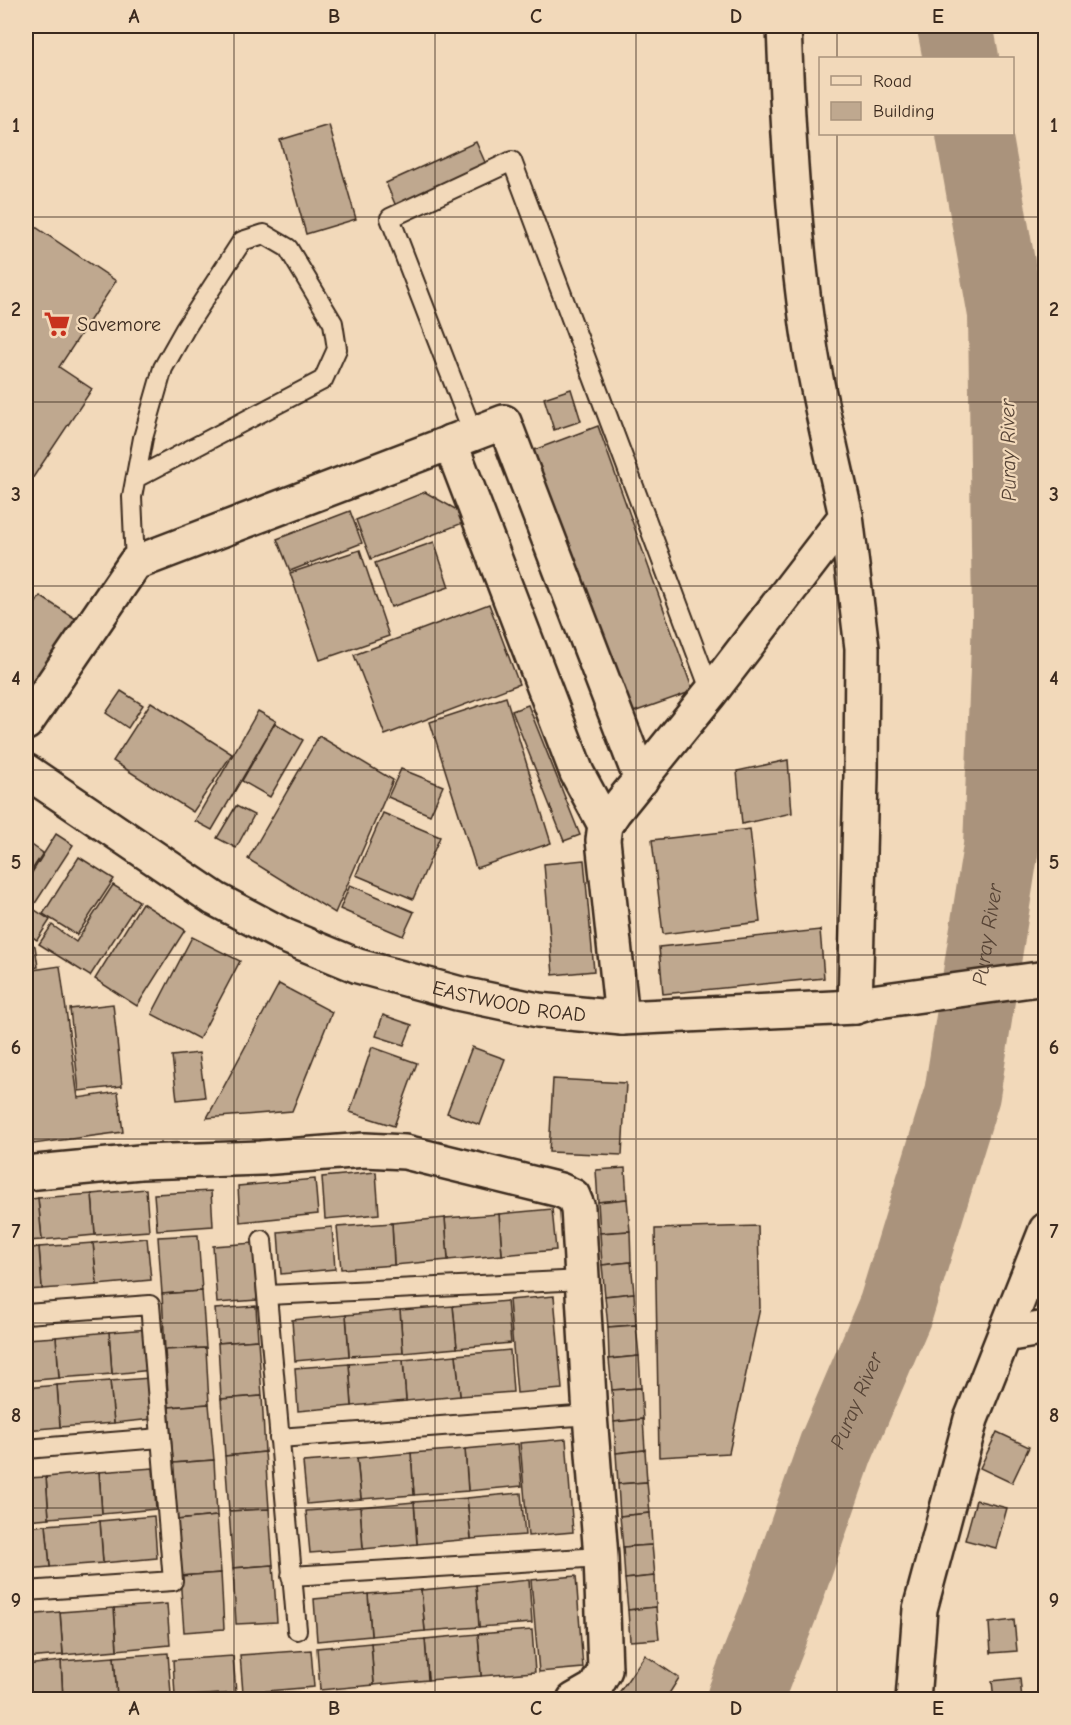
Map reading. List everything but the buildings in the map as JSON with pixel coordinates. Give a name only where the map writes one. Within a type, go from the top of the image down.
[{"type":"street","points":[[784,26],[788,146],[811,351],[846,516],[862,648],[863,1005]]},
{"type":"street","points":[[26,723],[135,563],[504,422],[641,780]]},
{"type":"street","points":[[462,437],[577,773],[605,825]]},
{"type":"street","points":[[622,1018],[603,840],[605,825],[846,516]]},
{"type":"street","name":"EASTWOOD ROAD","points":[[26,771],[215,899],[285,936],[358,966],[457,993],[538,1010],[622,1018],[863,1005],[1046,978]]},
{"type":"street","points":[[26,1173],[140,1162],[261,1158],[365,1150],[405,1152],[560,1190],[573,1196],[578,1208],[583,1280],[601,1557],[605,1670],[595,1688],[574,1700]]},
{"type":"street","points":[[913,1700],[920,1609],[971,1419],[1046,1230]]},
{"type":"street","points":[[1005,1335],[1046,1328]]},
{"type":"lane","points":[[462,437],[390,218],[512,161],[711,692]]},
{"type":"lane","points":[[135,563],[132,497],[143,438],[163,368],[185,329],[242,241],[264,234],[288,248],[333,323],[337,349],[323,380],[136,478]]},
{"type":"lane","points":[[262,1240],[297,1630]]},
{"type":"lane","points":[[268,1295],[583,1280]]},
{"type":"lane","points":[[26,1314],[150,1305],[172,1581],[26,1591]]},
{"type":"lane","points":[[279,1438],[590,1414]]},
{"type":"lane","points":[[26,1449],[160,1438]]},
{"type":"lane","points":[[291,1576],[601,1557]]},
{"type":"waterway","name":"Puray River","points":[[955,26],[961,57]]},
{"type":"waterway","name":"Puray River","points":[[744,1700],[783,1600],[836,1448],[896,1308],[962,1094],[1001,847],[1010,619],[1006,314],[974,135]]},
{"type":"place","name":"Savemore","points":[[57,324]]}]
